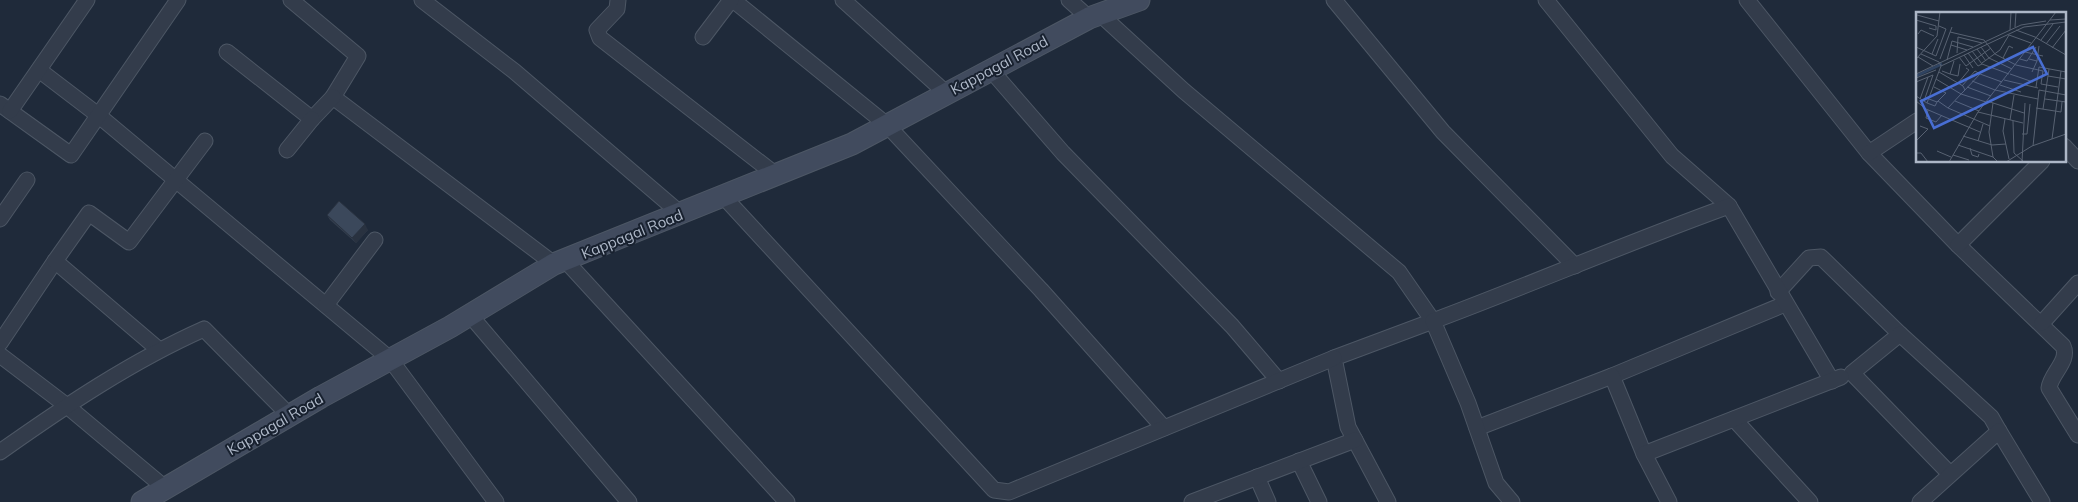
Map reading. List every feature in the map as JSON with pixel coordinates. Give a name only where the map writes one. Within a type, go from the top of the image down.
[{"type":"main road","name":"Kappagal Road","points":[[142,502],[289,415],[470,315],[560,262],[852,144],[1094,16],[1139,0]]},
{"type":"street","points":[[87,0],[39,70],[5,108],[71,155],[178,0]]},
{"type":"street","points":[[288,150],[312,119],[333,97],[358,56],[291,0]]},
{"type":"street","points":[[422,0],[514,71],[681,214]]},
{"type":"street","points":[[618,0],[617,9],[598,30],[600,38],[776,175]]},
{"type":"street","points":[[703,37],[732,0],[887,125],[1040,290],[1164,428]]},
{"type":"street","points":[[842,0],[946,93]]},
{"type":"street","points":[[1069,0],[1094,16],[1399,272],[1433,321],[1477,428],[1496,483],[1512,502]]},
{"type":"street","points":[[1334,0],[1443,132],[1575,266]]},
{"type":"street","points":[[1546,0],[1672,156],[1729,206],[1832,381]]},
{"type":"street","points":[[1747,0],[1869,153],[1958,245],[2042,323],[2066,352],[2065,359],[2050,380],[2049,388],[2078,435]]},
{"type":"street","points":[[227,52],[312,119]]},
{"type":"street","points":[[39,70],[98,115],[390,359],[496,502]]},
{"type":"street","points":[[990,70],[1062,153],[1232,326],[1280,380]]},
{"type":"street","points":[[333,97],[560,262],[787,502]]},
{"type":"street","points":[[1869,153],[1916,122]]},
{"type":"street","points":[[0,343],[89,213],[129,242],[177,181],[205,140]]},
{"type":"street","points":[[2066,148],[2078,160]]},
{"type":"street","points":[[1958,245],[2041,162]]},
{"type":"street","points":[[0,220],[27,180]]},
{"type":"street","points":[[724,196],[997,496],[1334,358],[1575,266],[1659,231],[1729,206]]},
{"type":"street","points":[[326,306],[375,240]]},
{"type":"street","points":[[1477,428],[1612,376],[1782,298],[1809,258],[1821,257],[1900,334],[1991,417],[2034,499]]},
{"type":"street","points":[[54,262],[158,350]]},
{"type":"street","points":[[2042,323],[2078,283]]},
{"type":"street","points":[[470,315],[629,502]]},
{"type":"street","points":[[0,452],[67,406],[158,350],[204,328],[289,415]]},
{"type":"street","points":[[1644,454],[1852,373],[1900,334]]},
{"type":"street","points":[[0,355],[67,406],[165,488]]},
{"type":"street","points":[[1334,358],[1348,427],[1388,502]]},
{"type":"street","points":[[1852,373],[1950,474]]},
{"type":"street","points":[[1612,376],[1644,454],[1669,502]]},
{"type":"street","points":[[1734,419],[1810,502]]},
{"type":"street","points":[[1920,502],[1999,431]]},
{"type":"street","points":[[1192,502],[1215,498],[1257,477],[1355,440]]},
{"type":"street","points":[[1298,462],[1319,502]]},
{"type":"street","points":[[1257,477],[1268,502]]},
{"type":"building","points":[[339,201],[365,224],[352,238],[327,215]]}]
